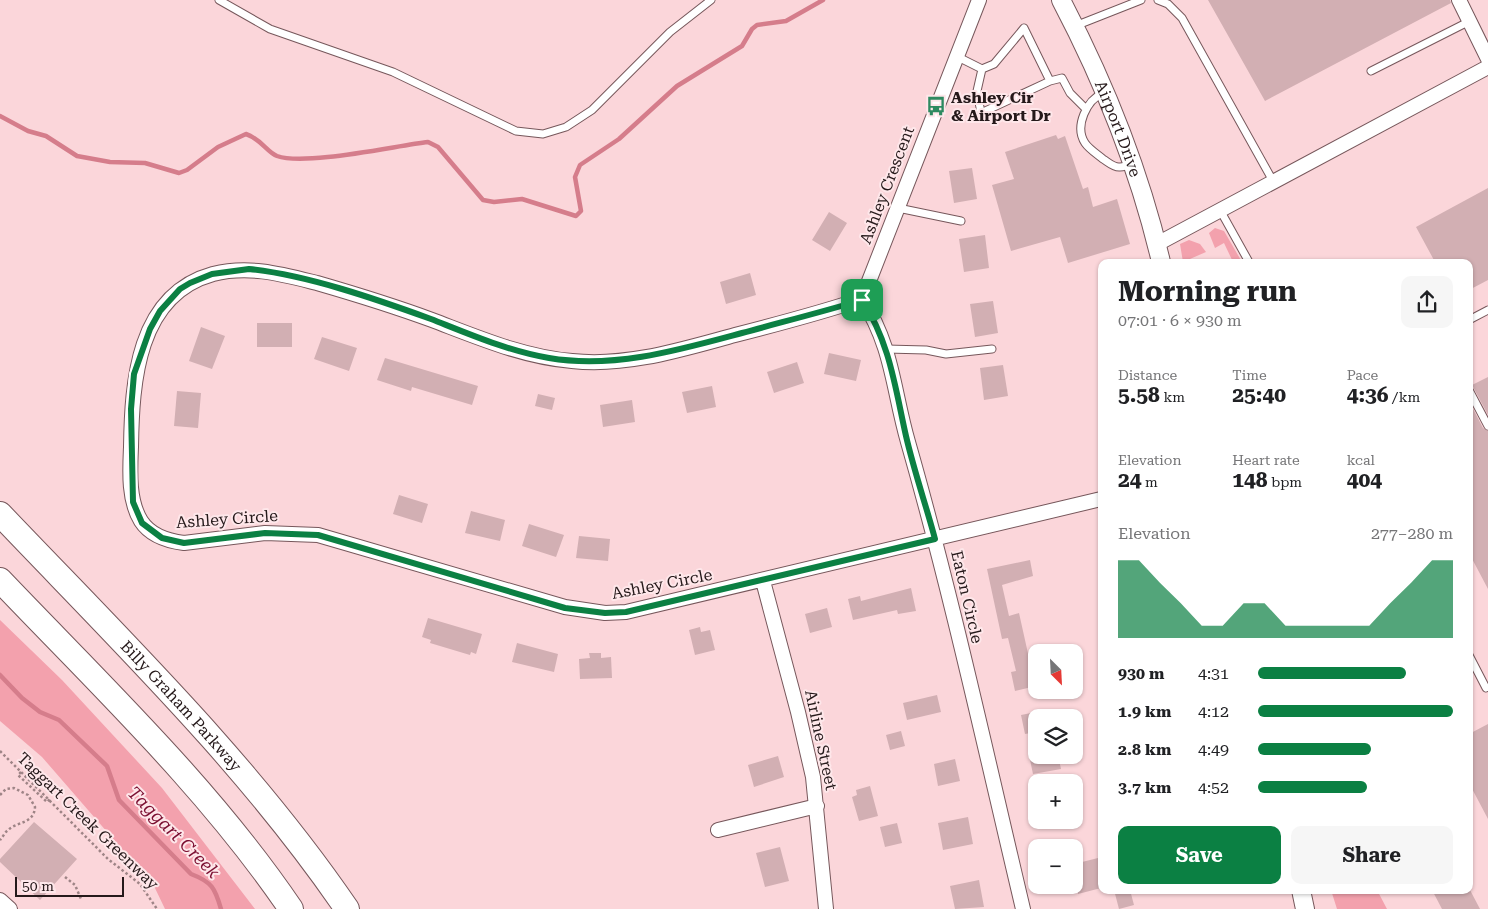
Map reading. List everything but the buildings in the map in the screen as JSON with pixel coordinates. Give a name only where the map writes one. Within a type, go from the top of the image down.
[{"type":"highway","name":"Billy Graham Parkway","points":[[0,514],[224,749],[290,830],[347,909]]},
{"type":"highway","points":[[0,580],[189,780],[233,832],[291,909]]},
{"type":"street","name":"Ashley Crescent","points":[[862,300],[979,0]]},
{"type":"street","name":"Airport Drive","points":[[1060,0],[1104,92],[1132,164],[1160,259]]},
{"type":"street","points":[[1458,0],[1488,59]]},
{"type":"street","points":[[1157,244],[1488,67]]},
{"type":"street","name":"Ashley Circle","points":[[862,300],[675,351],[604,362],[574,362],[547,358],[511,348],[428,318],[282,274],[249,269],[212,274],[180,289],[160,311],[150,329],[138,359],[131,409],[133,502],[142,523],[162,538],[184,543],[265,533],[318,535],[565,608],[605,613],[626,612],[762,581],[1098,500]]},
{"type":"street","name":"Eaton Circle","points":[[862,300],[881,333],[886,349],[906,438],[935,539],[1023,909]]},
{"type":"street","name":"Airline Street","points":[[762,581],[798,712],[817,806],[826,909]]},
{"type":"street","points":[[718,830],[817,806]]},
{"type":"street","points":[[1302,894],[1305,909]]},
{"type":"street","points":[[0,900],[10,909]]},
{"type":"lane","points":[[219,0],[270,29],[393,72],[516,131],[543,134],[566,127],[592,110],[670,32],[711,0]]},
{"type":"lane","points":[[1074,26],[1141,0]]},
{"type":"lane","points":[[1158,0],[1168,4],[1182,18],[1273,181]]},
{"type":"lane","points":[[1371,71],[1468,22]]},
{"type":"lane","points":[[956,56],[982,69],[994,64],[1024,28],[1050,81]]},
{"type":"lane","points":[[982,69],[978,91],[981,114],[1050,81],[1062,78],[1070,93],[1086,109]]},
{"type":"lane","points":[[1104,92],[1094,98],[1086,109],[1082,131],[1086,145],[1117,167],[1132,164]]},
{"type":"lane","points":[[898,208],[960,221]]},
{"type":"lane","points":[[1220,210],[1247,259]]},
{"type":"lane","points":[[1473,318],[1488,310]]},
{"type":"lane","points":[[886,349],[926,350],[946,354],[992,349]]},
{"type":"lane","points":[[1473,398],[1488,426]]},
{"type":"lane","points":[[1473,663],[1486,688]]},
{"type":"path","name":"Taggart Creek Greenway","points":[[0,751],[108,859],[140,884],[157,909]]},
{"type":"path","points":[[21,772],[18,775],[46,802],[50,799]]},
{"type":"path","points":[[0,795],[10,787],[21,790],[28,795],[35,806],[32,817],[9,828],[0,840]]},
{"type":"path","points":[[28,795],[33,789]]},
{"type":"path","points":[[65,877],[75,886],[81,898]]},
{"type":"shaded area","points":[[1215,228],[1224,231],[1240,259],[1232,259],[1224,243],[1215,248],[1209,233]]},
{"type":"shaded area","points":[[1189,240],[1200,244],[1206,252],[1190,259],[1182,259],[1180,244]]},
{"type":"shaded area","points":[[0,620],[62,680],[162,788],[255,909],[165,909],[154,886],[42,757],[0,721]]},
{"type":"shaded area","points":[[1332,894],[1379,894],[1387,909],[1337,909]]},
{"type":"waterway","points":[[0,116],[28,131],[46,136],[77,156],[110,162],[145,163],[179,173],[187,170],[218,147],[246,134],[256,139],[277,156],[308,159],[428,142],[438,147],[483,200],[494,202],[522,199],[576,216],[581,211],[575,177],[580,165],[619,139],[677,86],[742,46],[752,29],[757,25],[786,21],[823,0]]},
{"type":"waterway","name":"Taggart Creek","points":[[0,675],[22,698],[40,712],[59,720],[107,766],[119,800],[191,874],[204,880],[212,887],[221,909]]},
{"type":"place","name":"Ashley Cir & Airport Dr","points":[[936,106]]},
{"type":"route","points":[[249,269],[272,272],[338,289],[428,318],[511,348],[547,358],[574,362],[604,362],[675,351],[862,300],[881,333],[890,361],[906,438],[935,539],[626,612],[605,613],[565,608],[318,535],[265,533],[184,543],[173,542],[154,534],[142,523],[134,508],[130,462],[131,409],[134,374],[138,359],[150,329],[160,311],[180,289],[212,274],[249,269]]}]
